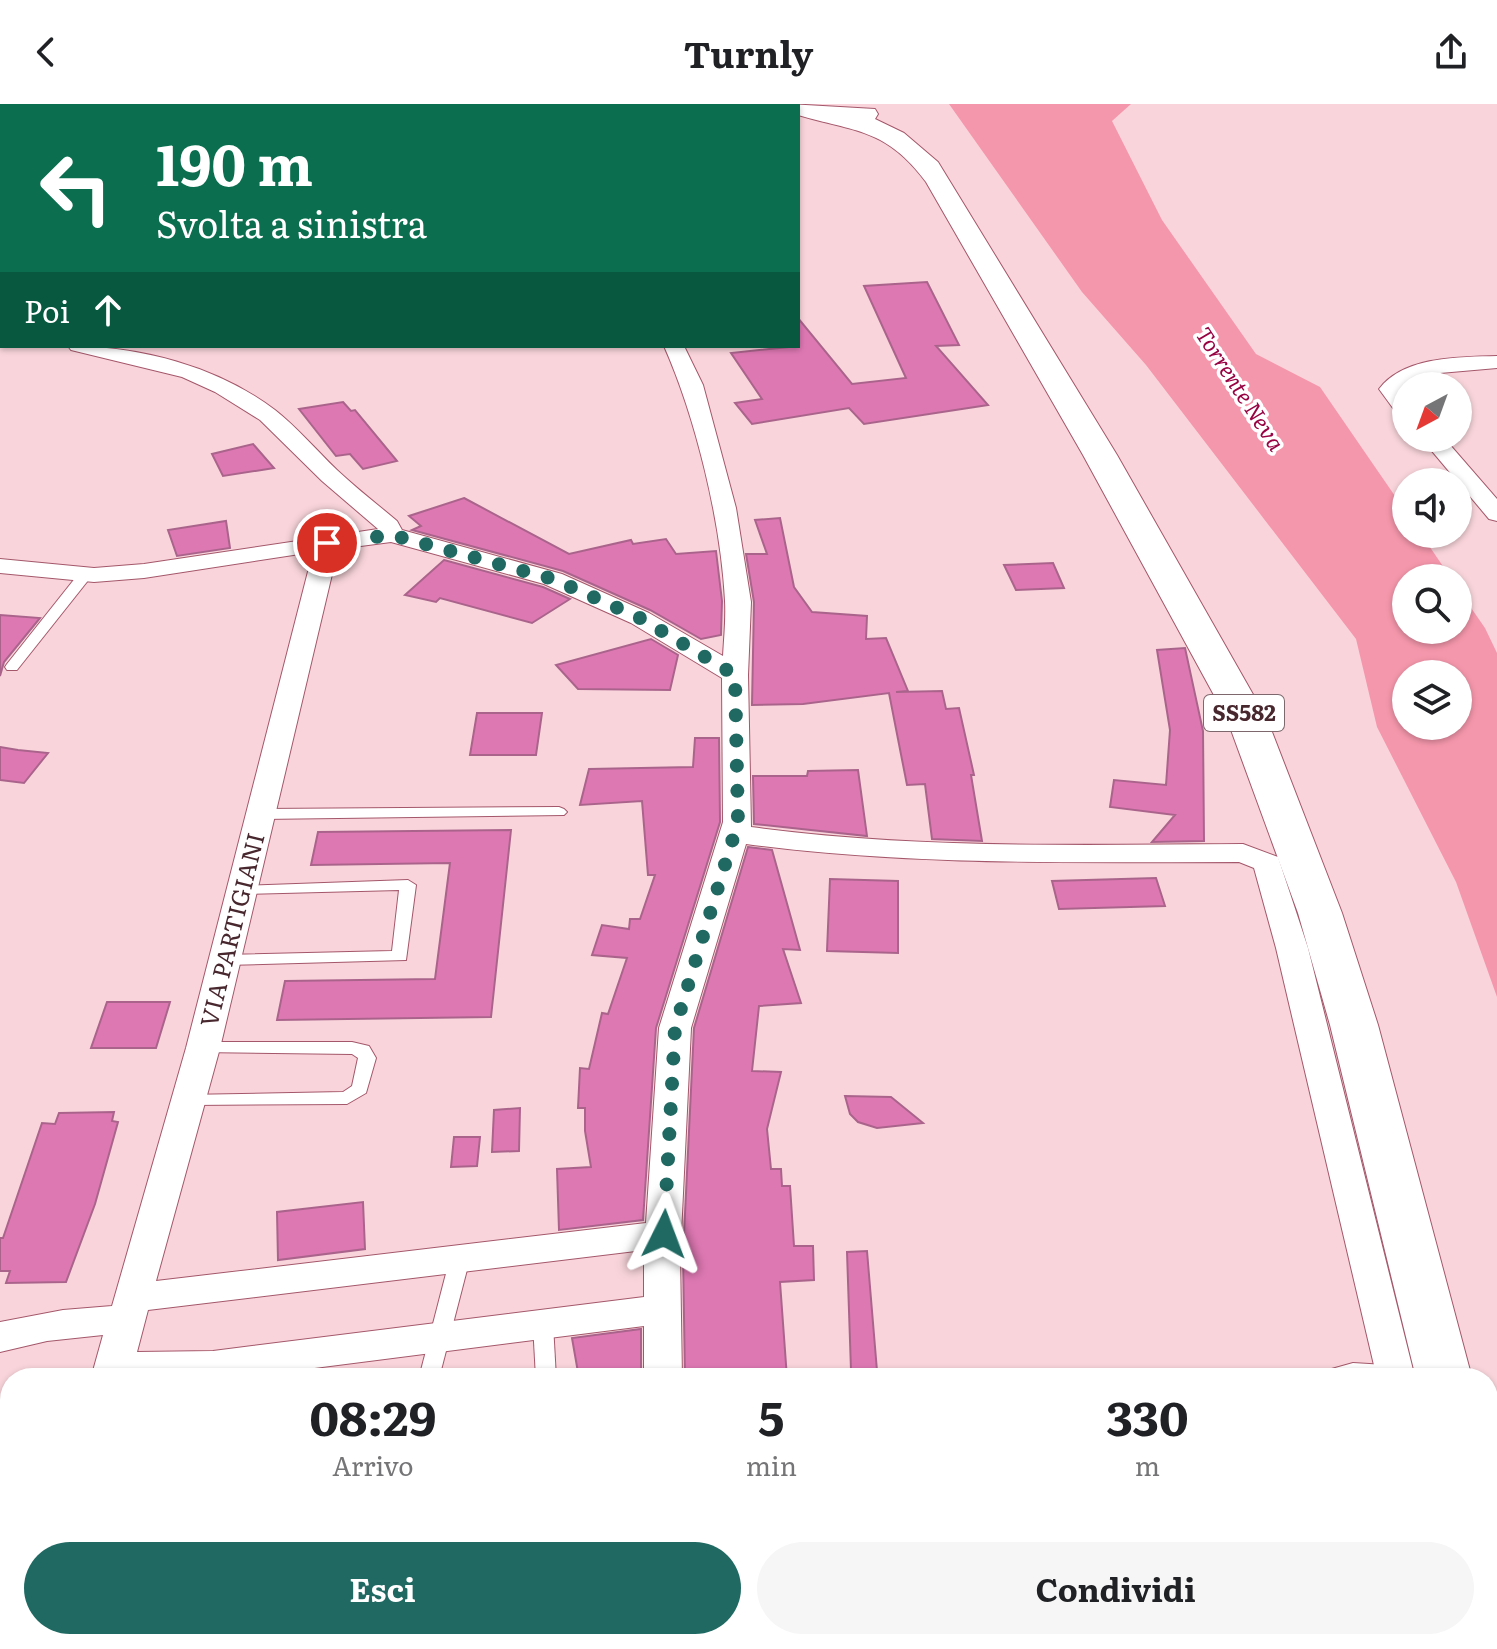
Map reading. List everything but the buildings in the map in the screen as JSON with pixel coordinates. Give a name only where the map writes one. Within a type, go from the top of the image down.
[{"type":"main road","name":"SS582","points":[[800,107],[819,115],[881,113],[926,163],[948,195],[1100,455],[1247,719],[1320,913],[1350,1011],[1441,1368]]},
{"type":"street","points":[[87,348],[189,372],[223,387],[268,415],[330,476],[389,526],[392,535]]},
{"type":"street","points":[[663,1368],[664,1234],[675,1028],[738,822],[735,675],[738,602],[724,508],[692,385],[675,348]]},
{"type":"street","points":[[1426,372],[1454,365],[1497,362]]},
{"type":"street","points":[[1444,452],[1497,514]]},
{"type":"street","points":[[0,566],[85,575],[144,571],[392,535],[553,579],[640,618],[735,675]]},
{"type":"street","name":"VIA PARTIGIANI","points":[[112,1368],[190,1099],[327,543]]},
{"type":"street","points":[[734,834],[801,843],[966,854],[1243,853],[1267,863],[1296,963],[1393,1368]]},
{"type":"street","points":[[0,1337],[129,1309],[460,1258],[664,1234]]},
{"type":"street","points":[[179,1368],[663,1309]]},
{"type":"lane","points":[[12,667],[85,575]]},
{"type":"lane","points":[[262,814],[559,812]]},
{"type":"lane","points":[[225,960],[400,956],[408,885],[243,889]]},
{"type":"lane","points":[[190,1099],[347,1098],[360,1089],[367,1058],[363,1050],[352,1048],[203,1048]]},
{"type":"lane","points":[[431,1368],[460,1258]]},
{"type":"lane","points":[[543,1324],[545,1368]]},
{"type":"water","name":"Torrente Neva","points":[[949,104],[1131,104],[1112,121],[1162,220],[1256,354],[1320,387],[1392,492],[1392,548],[1431,548],[1441,564],[1392,564],[1392,644],[1472,644],[1472,609],[1485,628],[1497,653],[1497,997],[1456,882],[1377,727],[1356,639],[1146,365],[1082,292]]},
{"type":"route","points":[[327,543],[392,535],[553,579],[640,618],[735,675],[738,822],[675,1028],[664,1234]]}]
